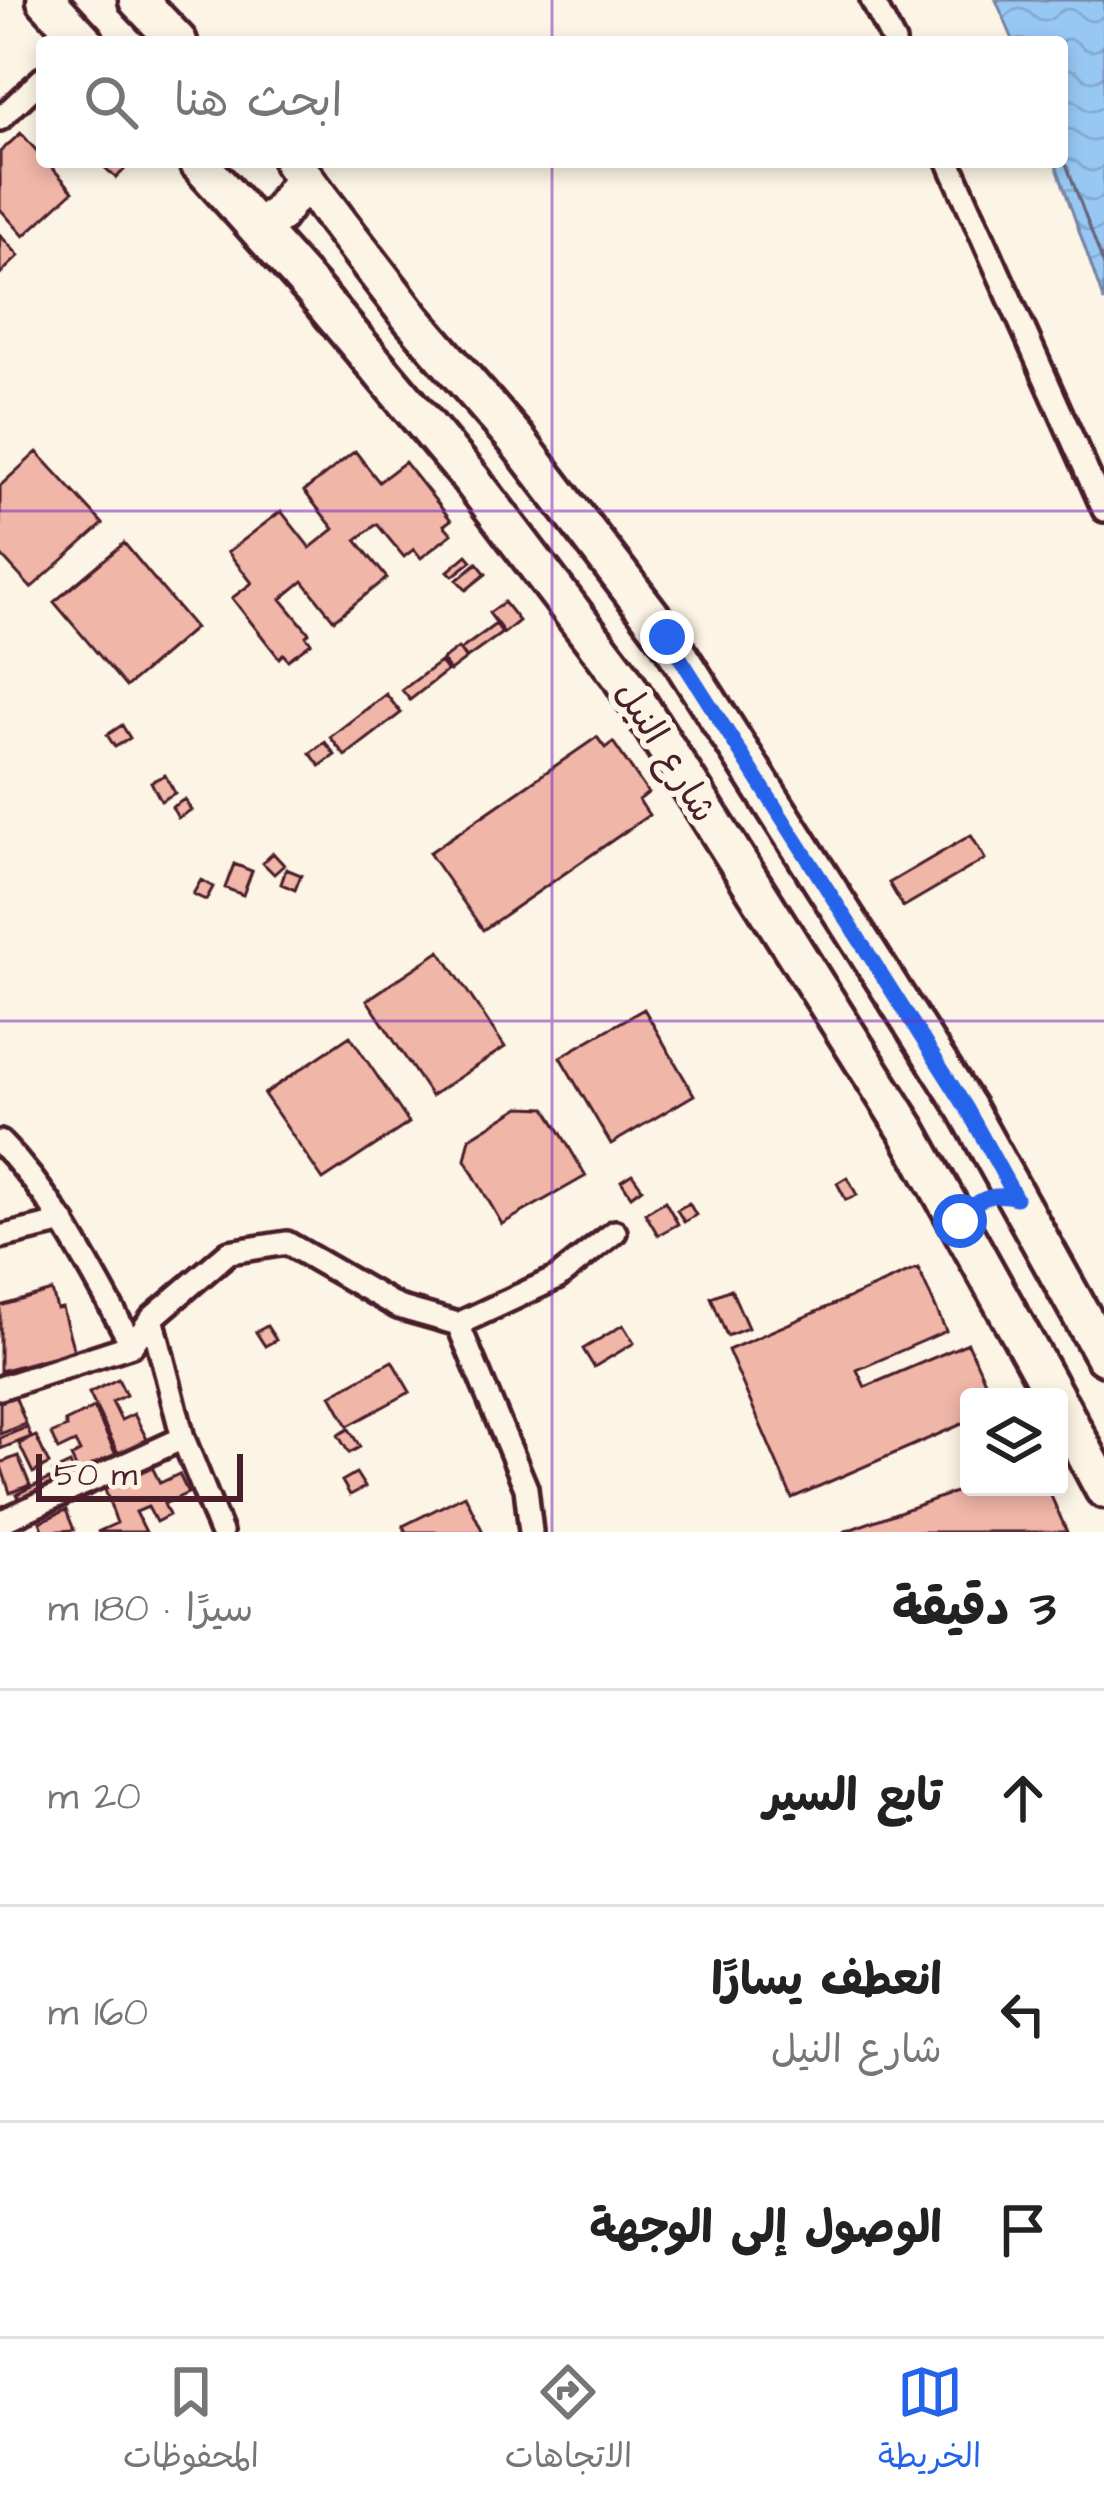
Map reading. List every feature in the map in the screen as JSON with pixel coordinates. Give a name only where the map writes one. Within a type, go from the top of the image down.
[{"type":"main road","points":[[46,0],[79,36]]},
{"type":"main road","points":[[138,0],[172,36]]},
{"type":"main road","name":"شارع النيل","points":[[204,168],[471,479],[620,675],[907,1130],[1050,1388]]},
{"type":"main road","points":[[257,226],[277,216],[299,170]]},
{"type":"main road","name":"شارع النيل","points":[[299,170],[412,319],[515,438],[667,637],[967,1109],[1104,1356]]},
{"type":"main road","points":[[312,289],[324,261],[362,251]]},
{"type":"main road","points":[[907,1130],[920,1135],[948,1130],[967,1109]]},
{"type":"main road","points":[[960,1221],[977,1201],[1003,1195],[1016,1198]]},
{"type":"main road","name":"شارع النيل","points":[[1068,1422],[1104,1490]]},
{"type":"street","points":[[872,0],[892,36]]},
{"type":"street","points":[[0,119],[36,85]]},
{"type":"street","points":[[952,168],[1104,510]]},
{"type":"street","points":[[0,1142],[35,1178],[64,1222],[132,1345]]},
{"type":"street","points":[[0,1237],[64,1222]]},
{"type":"street","points":[[0,1388],[132,1345],[152,1318],[229,1252],[287,1244],[398,1307],[458,1324],[557,1278],[615,1232]]},
{"type":"street","points":[[152,1318],[183,1438],[221,1532]]},
{"type":"street","points":[[458,1324],[526,1489],[531,1532]]},
{"type":"street","points":[[0,1522],[183,1438]]},
{"type":"water","points":[[996,0],[1104,0],[1104,302],[1057,168],[1068,168],[1068,36],[1011,36]]},
{"type":"building","points":[[21,133],[36,150],[36,168],[52,168],[73,191],[24,236],[0,209],[0,152]]},
{"type":"building","points":[[105,168],[122,168],[116,178]]},
{"type":"building","points":[[0,235],[19,256],[0,274]]},
{"type":"building","points":[[355,451],[379,482],[405,462],[451,520],[444,525],[452,534],[421,558],[414,549],[404,557],[377,524],[356,540],[387,578],[334,620],[303,581],[281,599],[309,633],[311,643],[288,660],[283,654],[279,658],[232,598],[252,583],[228,552],[281,511],[310,548],[334,529],[304,491]]},
{"type":"building","points":[[37,452],[103,524],[31,588],[0,554],[0,486]]},
{"type":"building","points":[[124,543],[195,628],[126,687],[54,602]]},
{"type":"building","points":[[467,555],[472,561],[453,576],[448,571]]},
{"type":"building","points":[[477,563],[486,574],[466,590],[457,580]]},
{"type":"building","points":[[504,602],[519,621],[504,633],[489,613]]},
{"type":"building","points":[[496,624],[502,633],[467,658],[460,650]]},
{"type":"building","points":[[458,648],[466,659],[450,671],[442,660]]},
{"type":"building","points":[[440,662],[447,671],[410,700],[402,690]]},
{"type":"building","points":[[386,694],[401,713],[345,756],[330,737]]},
{"type":"building","points":[[122,725],[130,738],[115,747],[107,735]]},
{"type":"building","points":[[597,737],[605,748],[613,742],[648,793],[639,800],[649,815],[483,930],[429,853]]},
{"type":"building","points":[[325,742],[335,755],[320,766],[310,753]]},
{"type":"building","points":[[165,775],[175,793],[161,801],[151,782]]},
{"type":"building","points":[[185,799],[191,810],[178,818],[172,807]]},
{"type":"building","points":[[971,835],[985,859],[903,907],[889,883]]},
{"type":"building","points":[[273,853],[284,865],[274,874],[263,863]]},
{"type":"building","points":[[234,864],[252,871],[243,895],[225,888]]},
{"type":"building","points":[[286,869],[301,875],[295,890],[281,884]]},
{"type":"building","points":[[201,880],[213,887],[206,900],[193,894]]},
{"type":"building","points":[[440,951],[505,1047],[431,1096],[367,1000]]},
{"type":"building","points":[[644,1009],[694,1095],[611,1144],[560,1057]]},
{"type":"building","points":[[350,1036],[409,1123],[323,1180],[264,1094]]},
{"type":"building","points":[[520,1107],[546,1108],[586,1176],[502,1224],[465,1160],[470,1138]]},
{"type":"building","points":[[632,1174],[642,1188],[631,1196],[621,1181]]},
{"type":"building","points":[[847,1177],[857,1195],[846,1200],[837,1183]]},
{"type":"building","points":[[665,1201],[678,1224],[658,1235],[645,1213]]},
{"type":"building","points":[[689,1203],[696,1215],[684,1222],[677,1210]]},
{"type":"building","points":[[918,1268],[946,1331],[857,1370],[865,1387],[968,1343],[988,1388],[960,1388],[960,1425],[792,1498],[728,1350]]},
{"type":"building","points":[[731,1289],[748,1328],[727,1336],[711,1297]]},
{"type":"building","points":[[52,1291],[74,1351],[0,1371],[0,1306]]},
{"type":"building","points":[[623,1325],[634,1343],[594,1367],[583,1349]]},
{"type":"building","points":[[267,1326],[276,1340],[265,1346],[256,1332]]},
{"type":"building","points":[[392,1361],[410,1392],[348,1426],[331,1395]]},
{"type":"building","points":[[118,1379],[126,1395],[112,1402],[121,1420],[134,1414],[149,1443],[120,1457],[89,1393]]},
{"type":"building","points":[[15,1396],[26,1424],[0,1434],[0,1402]]},
{"type":"building","points":[[94,1408],[118,1459],[80,1476],[71,1457],[80,1452],[75,1442],[58,1450],[51,1434]]},
{"type":"building","points":[[27,1427],[31,1437],[0,1449],[0,1438]]},
{"type":"building","points":[[349,1429],[360,1447],[349,1453],[338,1435]]},
{"type":"building","points":[[36,1436],[49,1464],[33,1473],[19,1444]]},
{"type":"building","points":[[18,1456],[30,1485],[10,1493],[0,1463]]},
{"type":"building","points":[[70,1464],[76,1478],[59,1485],[53,1472]]},
{"type":"building","points":[[151,1465],[160,1483],[179,1474],[188,1493],[164,1504],[169,1515],[156,1522],[148,1507],[136,1512],[146,1532],[97,1532],[117,1523],[104,1487]]},
{"type":"building","points":[[356,1473],[365,1487],[350,1495],[342,1481]]},
{"type":"building","points":[[49,1479],[54,1488],[22,1504],[17,1494]]},
{"type":"building","points":[[960,1490],[960,1496],[1051,1496],[1067,1532],[843,1532]]},
{"type":"building","points":[[465,1495],[483,1532],[406,1532],[403,1526]]},
{"type":"building","points":[[66,1510],[74,1530],[44,1532],[40,1522]]},
{"type":"route","points":[[667,637],[967,1109],[1016,1198],[990,1196],[977,1201],[960,1221]]}]
